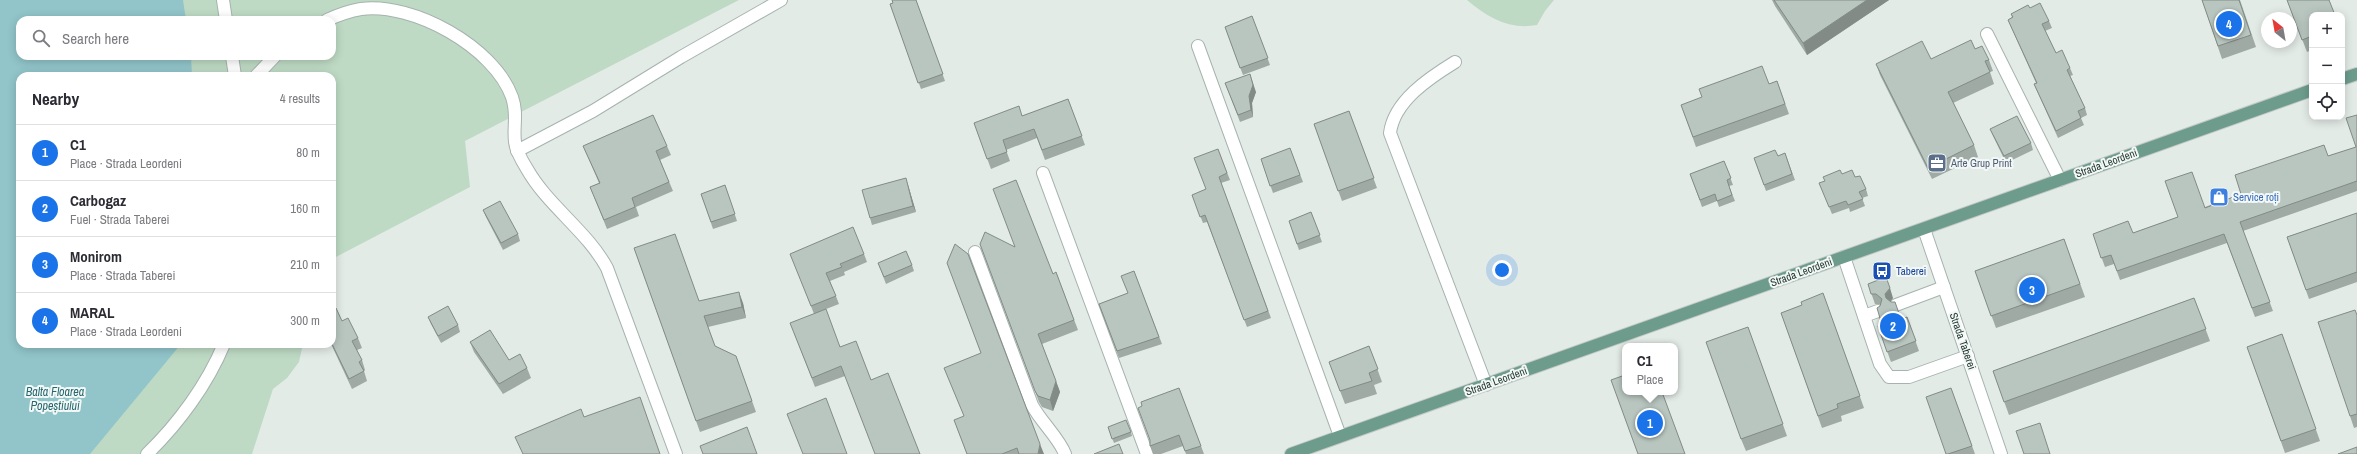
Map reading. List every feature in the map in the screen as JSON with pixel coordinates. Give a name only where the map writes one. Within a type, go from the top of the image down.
[{"type":"main road","points":[[2345,79],[2357,74]]},
{"type":"main road","name":"Strada Leordeni","points":[[1290,454],[2309,91]]},
{"type":"street","points":[[223,0],[225,16]]},
{"type":"street","points":[[517,152],[593,111],[681,57],[781,0]]},
{"type":"street","points":[[336,17],[362,9],[390,10],[425,21],[460,37],[488,59],[506,83],[516,112],[514,136],[517,152],[552,204],[595,251],[607,268],[676,454]]},
{"type":"street","points":[[1988,34],[2060,180]]},
{"type":"street","points":[[1198,46],[1340,436]]},
{"type":"street","points":[[233,60],[234,72]]},
{"type":"street","points":[[260,72],[271,60]]},
{"type":"street","points":[[1455,62],[1421,85],[1392,120],[1390,133],[1486,385]]},
{"type":"street","points":[[1043,173],[1147,454]]},
{"type":"street","name":"Strada Taberei","points":[[1924,228],[2001,454]]},
{"type":"street","points":[[975,252],[1032,405],[1040,420],[1056,438],[1065,454]]},
{"type":"street","points":[[1844,257],[1880,364],[1890,377],[1900,379],[1910,377],[1968,356]]},
{"type":"street","points":[[1896,305],[1944,287]]},
{"type":"street","points":[[1864,316],[1878,311]]},
{"type":"street","points":[[147,454],[198,392],[222,348]]},
{"type":"green space","points":[[0,0],[739,0],[465,141],[470,187],[336,257],[336,72],[16,72],[16,348],[302,348],[299,362],[287,378],[273,389],[252,454],[0,454]]},
{"type":"green space","points":[[1467,0],[1554,0],[1545,11],[1537,25],[1518,26],[1491,17]]},
{"type":"water","name":"Balta Floarea Popeștiului","points":[[0,0],[183,0],[185,16],[16,16],[16,60],[191,60],[192,72],[16,72],[16,348],[178,348],[90,454],[0,454]]},
{"type":"building","points":[[892,0],[916,0],[943,74],[918,83],[890,4],[893,3]]},
{"type":"building","points":[[1774,0],[1867,0],[1803,43]]},
{"type":"building","points":[[2202,0],[2239,0],[2251,35],[2218,46]]},
{"type":"building","points":[[2287,0],[2329,0],[2334,12],[2309,12],[2309,37],[2302,40],[2297,27],[2297,12],[2292,12]]},
{"type":"building","points":[[2040,3],[2049,21],[2042,24],[2056,53],[2062,50],[2070,68],[2067,70],[2085,108],[2078,111],[2081,118],[2056,131],[2034,84],[2037,83],[2008,20],[2013,17],[2011,14],[2028,5],[2030,8]]},
{"type":"building","points":[[1252,16],[1268,58],[1240,68],[1225,27]]},
{"type":"building","points":[[1971,40],[1975,49],[1982,46],[1989,60],[1985,61],[1990,72],[1948,92],[1974,145],[1928,168],[1876,64],[1922,41],[1931,59]]},
{"type":"building","points":[[1762,66],[1769,84],[1777,81],[1785,104],[1693,137],[1681,105],[1702,97],[1699,89]]},
{"type":"building","points":[[1250,74],[1253,85],[1249,96],[1251,110],[1238,115],[1225,83]]},
{"type":"building","points":[[1068,99],[1082,136],[1042,150],[1034,129],[1003,140],[1007,152],[987,159],[974,123],[1019,106],[1022,116]]},
{"type":"building","points":[[1349,111],[1374,178],[1338,191],[1314,124]]},
{"type":"building","points":[[653,115],[667,146],[656,151],[669,182],[632,198],[635,207],[604,220],[590,187],[600,183],[583,146]]},
{"type":"building","points":[[2357,115],[2357,181],[2240,222],[2270,302],[2252,308],[2224,234],[2117,271],[2111,255],[2101,258],[2093,234],[2128,221],[2133,233],[2178,217],[2165,181],[2192,172],[2205,208],[2241,194],[2235,175],[2324,145],[2328,156],[2356,147],[2346,118]]},
{"type":"building","points":[[2017,116],[2031,143],[2004,156],[1990,129]]},
{"type":"building","points":[[1290,148],[1300,175],[1270,186],[1261,159]]},
{"type":"building","points":[[1218,149],[1227,173],[1219,177],[1268,311],[1244,320],[1205,215],[1200,217],[1192,195],[1206,189],[1194,158]]},
{"type":"building","points":[[1775,150],[1778,156],[1785,153],[1792,174],[1764,185],[1754,158]]},
{"type":"building","points":[[1724,161],[1731,178],[1727,180],[1732,195],[1717,201],[1715,194],[1700,200],[1690,174]]},
{"type":"building","points":[[1840,170],[1842,174],[1852,170],[1855,177],[1860,176],[1866,189],[1859,192],[1863,199],[1848,205],[1846,201],[1829,207],[1819,183],[1825,181],[1823,177]]},
{"type":"building","points":[[906,178],[913,206],[870,218],[862,190]]},
{"type":"building","points":[[1016,180],[1053,274],[1056,272],[1074,320],[1038,334],[1056,381],[1050,400],[1038,396],[1035,391],[980,244],[985,232],[1015,247],[993,189]]},
{"type":"building","points":[[725,185],[735,214],[711,222],[701,194]]},
{"type":"building","points":[[500,201],[518,234],[501,243],[483,210]]},
{"type":"building","points":[[1311,212],[1320,235],[1297,244],[1289,221]]},
{"type":"building","points":[[2357,213],[2357,272],[2306,290],[2287,237]]},
{"type":"building","points":[[853,227],[864,254],[840,264],[842,267],[826,273],[836,296],[811,306],[790,254]]},
{"type":"building","points":[[675,234],[699,301],[739,292],[742,307],[704,316],[715,346],[736,356],[752,401],[696,421],[634,248]]},
{"type":"building","points":[[2064,239],[2080,284],[1991,316],[1975,271]]},
{"type":"building","points":[[955,244],[968,254],[1040,444],[1038,454],[1019,454],[1017,448],[1002,454],[967,454],[954,420],[964,416],[944,368],[981,353],[947,263]]},
{"type":"building","points":[[906,251],[912,265],[884,277],[878,263]]},
{"type":"building","points":[[1134,271],[1159,337],[1117,351],[1099,304],[1128,293],[1121,276]]},
{"type":"building","points":[[1886,277],[1890,288],[1885,294],[1886,298],[1891,302],[1895,302],[1901,319],[1907,317],[1916,341],[1887,352],[1878,326],[1882,325],[1877,308],[1880,306],[1882,299],[1876,294],[1871,294],[1868,284]]},
{"type":"building","points":[[1823,293],[1860,396],[1837,404],[1838,408],[1818,416],[1781,313],[1802,305],[1801,302]]},
{"type":"building","points":[[2194,298],[2206,329],[2004,402],[1993,371]]},
{"type":"building","points":[[448,306],[458,325],[438,336],[428,317]]},
{"type":"building","points":[[336,308],[342,321],[348,318],[358,338],[352,341],[362,360],[359,362],[364,371],[349,379],[334,348],[336,348]]},
{"type":"building","points":[[826,309],[840,347],[856,341],[871,380],[888,373],[920,454],[875,454],[841,366],[812,378],[790,323]]},
{"type":"building","points":[[2355,310],[2357,315],[2357,414],[2350,416],[2318,322]]},
{"type":"building","points":[[1748,327],[1783,424],[1741,439],[1706,342]]},
{"type":"building","points":[[490,330],[509,360],[520,354],[527,368],[499,384],[470,342]]},
{"type":"building","points":[[2282,334],[2316,429],[2281,441],[2247,347]]},
{"type":"building","points":[[1369,346],[1378,369],[1369,373],[1372,381],[1340,391],[1329,362]]},
{"type":"building","points":[[1622,376],[1622,395],[1663,395],[1685,454],[1638,454],[1611,380]]},
{"type":"building","points":[[1179,388],[1201,446],[1185,451],[1179,435],[1150,446],[1150,440],[1138,408],[1142,406],[1141,402]]},
{"type":"building","points":[[1951,388],[1972,446],[1946,454],[1926,397]]},
{"type":"building","points":[[640,397],[660,454],[523,454],[515,437],[581,409],[584,417]]},
{"type":"building","points":[[826,398],[847,454],[803,454],[787,414]]},
{"type":"building","points":[[1126,420],[1131,432],[1112,439],[1108,427]]},
{"type":"building","points":[[2040,423],[2050,454],[2024,454],[2016,431]]},
{"type":"building","points":[[747,427],[757,454],[703,454],[700,446]]},
{"type":"building","points":[[1119,444],[1123,454],[1094,454]]},
{"type":"building","points":[[2357,447],[2357,454],[2338,454]]},
{"type":"place","name":"MARAL","points":[[2229,24]]},
{"type":"place","name":"Arte Grup Print","points":[[1937,163]]},
{"type":"place","name":"Service roți","points":[[2219,197]]},
{"type":"place","name":"Taberei","points":[[1882,271]]},
{"type":"place","name":"Monirom","points":[[2032,290]]},
{"type":"place","name":"Carbogaz","points":[[1893,326]]},
{"type":"place","name":"C1","points":[[1650,423]]}]
